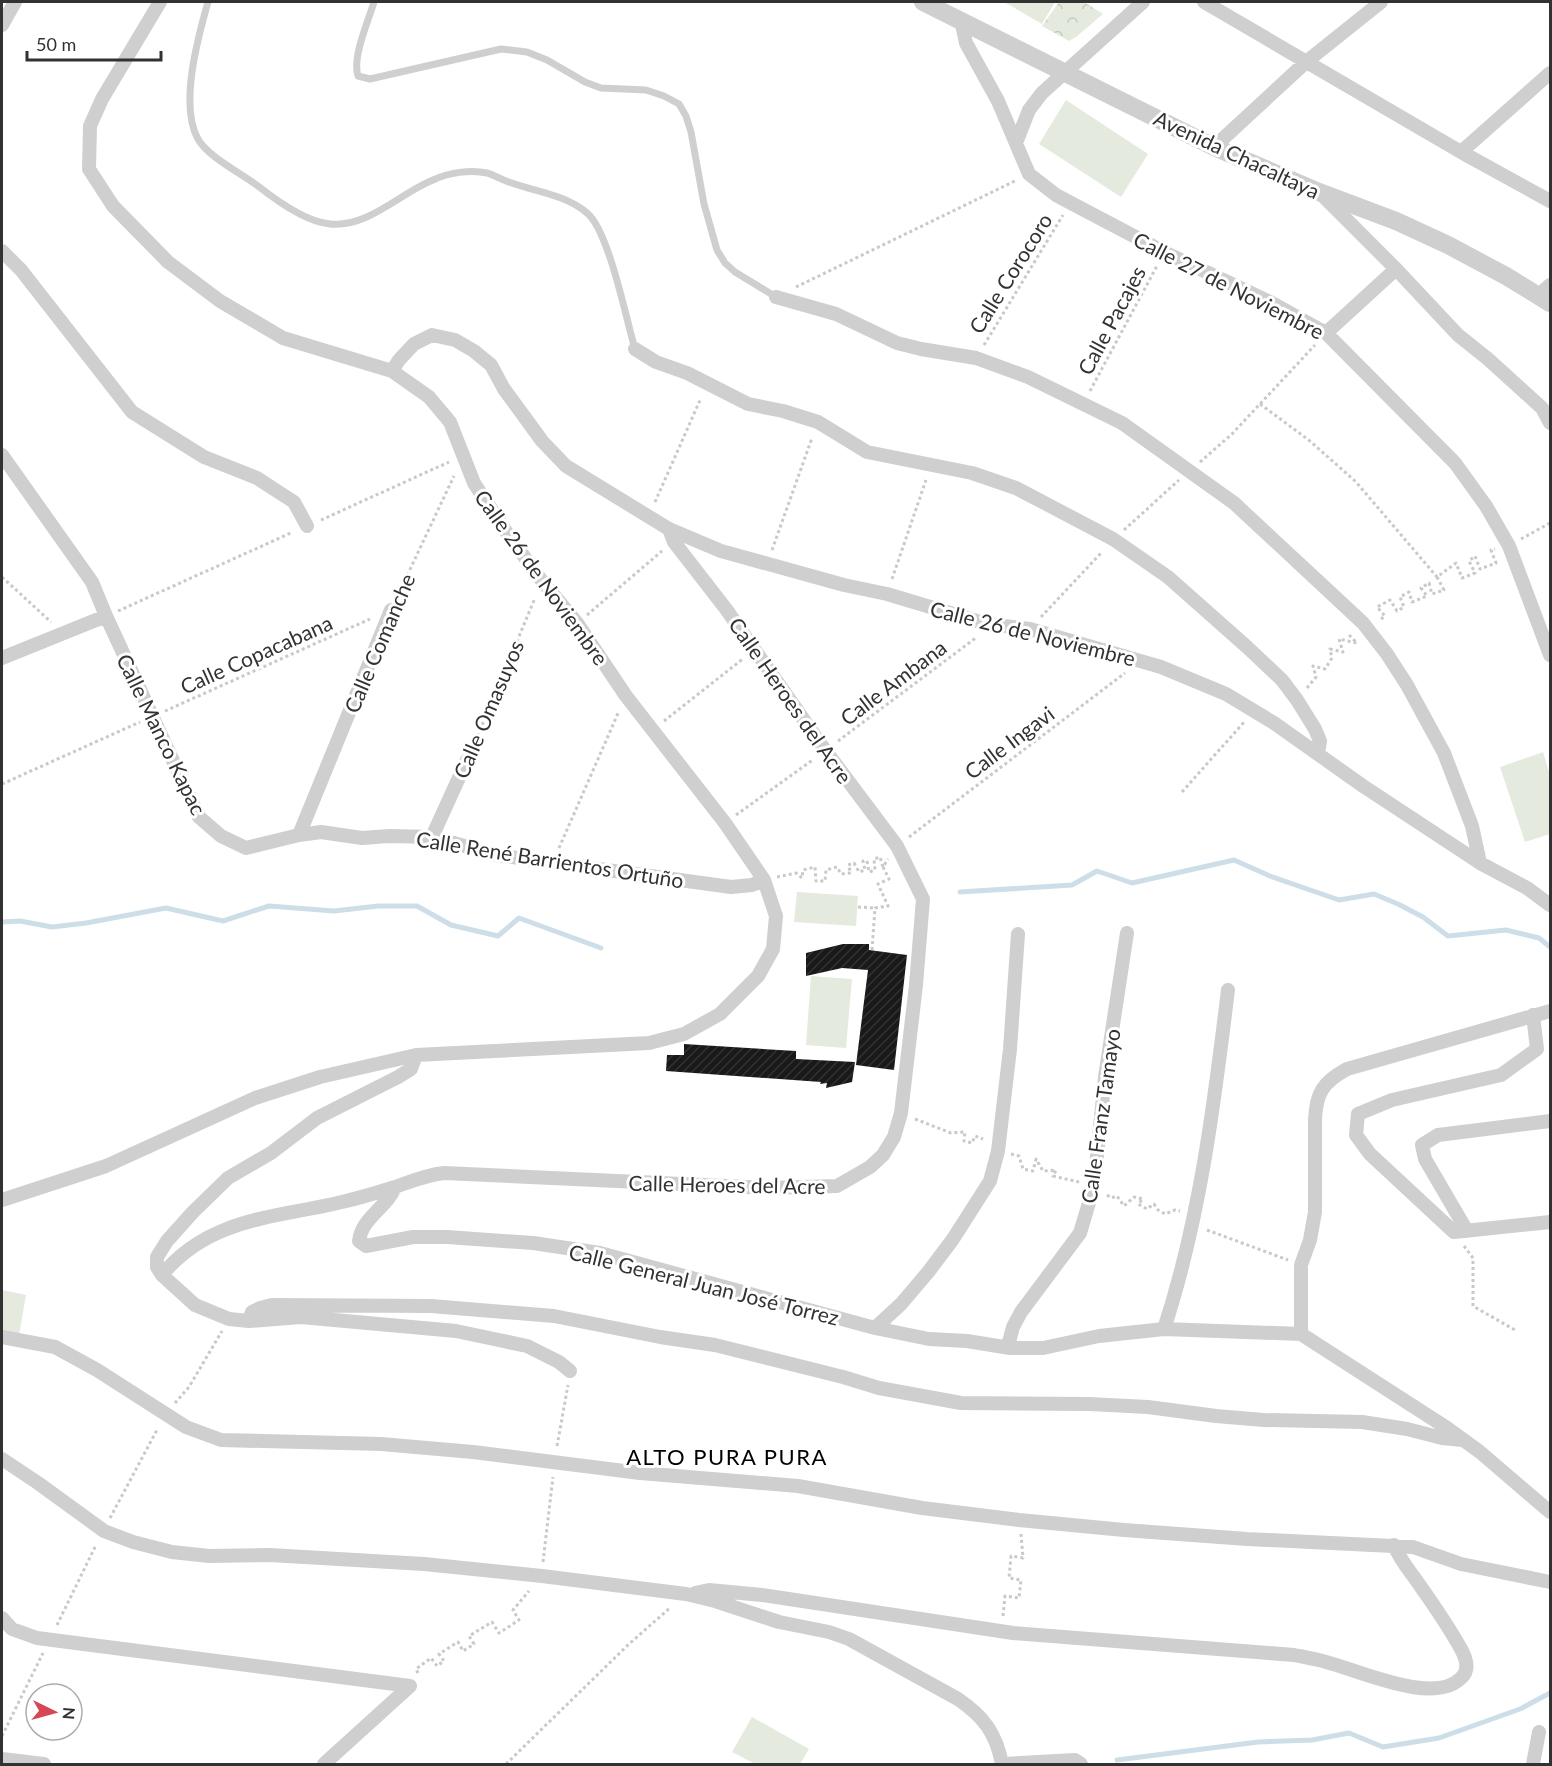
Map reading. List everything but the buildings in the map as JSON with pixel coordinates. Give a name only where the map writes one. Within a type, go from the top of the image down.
[{"type":"street","points":[[2,26],[15,2]]},
{"type":"street","points":[[160,2],[102,99],[90,126],[89,169],[112,206],[168,262],[220,301],[284,338],[392,371]]},
{"type":"street","name":"Avenida Chacaltaya","points":[[924,2],[1214,147],[1318,192],[1396,221],[1547,294]]},
{"type":"street","points":[[945,2],[961,20]]},
{"type":"street","points":[[1016,144],[1029,110],[1042,93],[1143,2]]},
{"type":"street","points":[[1204,2],[1461,152],[1551,201]]},
{"type":"street","points":[[1214,147],[1306,62],[1381,2]]},
{"type":"street","name":"Calle 27 de Noviembre","points":[[961,20],[966,43],[998,101],[1029,174],[1056,195],[1164,252],[1274,304],[1326,333],[1455,464],[1486,506],[1509,549],[1551,655]]},
{"type":"street","points":[[1461,152],[1551,73]]},
{"type":"street","points":[[1318,192],[1396,269],[1458,335],[1542,408],[1551,423]]},
{"type":"street","points":[[2,251],[21,270],[132,412],[204,457],[257,478],[294,502],[307,526]]},
{"type":"street","points":[[1326,333],[1396,269]]},
{"type":"street","points":[[776,297],[836,314],[897,343],[921,350],[975,358],[1028,377],[1122,423],[1234,503],[1316,577],[1368,629],[1407,685],[1444,753],[1472,826],[1480,863]]},
{"type":"street","name":"Calle 26 de Noviembre","points":[[2,1200],[106,1166],[255,1098],[320,1077],[416,1055],[649,1044],[684,1034],[720,1014],[758,976],[774,949],[776,916],[764,879],[725,823],[626,696],[577,624],[542,581],[474,483],[450,422],[429,397],[392,371],[414,344],[432,336],[455,340],[491,365],[504,389],[542,441],[566,466],[648,517],[671,535],[767,564],[887,594],[987,624],[1030,629],[1161,667],[1192,679],[1226,694],[1318,753],[1363,786],[1480,863],[1527,888],[1551,905]]},
{"type":"street","points":[[635,349],[656,362],[687,373],[748,404],[783,411],[818,422],[867,452],[972,473],[1016,488],[1113,539],[1168,577],[1281,680],[1315,729],[1320,741],[1318,753]]},
{"type":"street","name":"Calle Manco Kapac","points":[[2,455],[92,582],[200,818],[221,836],[246,848],[299,835]]},
{"type":"street","name":"Calle Heroes del Acre","points":[[162,1275],[202,1239],[222,1230],[261,1218],[344,1202],[395,1187],[425,1175],[444,1173],[767,1188],[814,1188],[837,1186],[870,1167],[883,1155],[894,1137],[901,1113],[916,985],[922,898],[897,846],[825,750],[756,650],[671,535]]},
{"type":"street","name":"Calle Comanche","points":[[299,835],[391,609]]},
{"type":"street","points":[[2,658],[106,616]]},
{"type":"street","name":"Calle Omasuyos","points":[[432,837],[467,760]]},
{"type":"street","name":"Calle René Barrientos Ortuño","points":[[299,835],[328,832],[362,838],[432,837],[497,855],[731,887],[752,885],[764,879]]},
{"type":"street","name":"Calle Franz Tamayo","points":[[1010,1348],[1009,1342],[1013,1327],[1022,1312],[1080,1233],[1094,1186],[1105,1077],[1127,933]]},
{"type":"street","points":[[874,1328],[901,1304],[929,1271],[953,1239],[990,1181],[998,1151],[1010,1049],[1017,934]]},
{"type":"street","points":[[1164,1329],[1193,1225],[1216,1086],[1228,990]]},
{"type":"street","points":[[1551,1011],[1347,1069],[1335,1075],[1320,1091],[1316,1106],[1315,1212],[1310,1240],[1301,1264],[1301,1334],[1447,1428],[1480,1452],[1551,1512]]},
{"type":"street","points":[[1533,1015],[1537,1049],[1501,1075],[1392,1100],[1358,1114],[1356,1135],[1370,1154],[1461,1231],[1551,1222]]},
{"type":"street","points":[[416,1055],[411,1069],[316,1118],[271,1153],[228,1178],[167,1241],[158,1257],[158,1267],[162,1275],[195,1305],[229,1319],[249,1321],[301,1317],[456,1331],[526,1346],[559,1362],[570,1371]]},
{"type":"street","points":[[1461,1231],[1425,1159],[1422,1145],[1438,1135],[1551,1121]]},
{"type":"street","name":"Calle General Juan José Torrez","points":[[395,1187],[391,1198],[360,1231],[359,1240],[366,1246],[413,1237],[447,1237],[533,1243],[600,1253],[874,1328],[929,1339],[967,1341],[1010,1348],[1043,1348],[1099,1336],[1164,1329],[1301,1334]]},
{"type":"street","points":[[249,1321],[252,1312],[272,1305],[382,1308],[431,1306],[554,1316],[660,1337],[715,1345],[879,1388],[961,1402],[1089,1404],[1148,1407],[1264,1420],[1362,1422],[1462,1440]]},
{"type":"street","points":[[2,1337],[40,1343],[64,1351],[186,1427],[221,1440],[381,1444],[472,1452],[640,1473],[798,1486],[912,1506],[1019,1520],[1202,1536],[1413,1547],[1461,1564],[1551,1582]]},
{"type":"street","points":[[2,1459],[104,1531],[133,1542],[172,1552],[209,1556],[270,1556],[424,1564],[542,1576],[686,1594],[779,1622],[829,1632],[849,1639],[971,1708],[994,1735],[1003,1764],[1075,1760],[1082,1764]]},
{"type":"street","points":[[686,1594],[709,1590],[762,1594],[1013,1634],[1294,1655],[1325,1661],[1416,1688],[1438,1689],[1453,1685],[1463,1677],[1467,1670],[1461,1649],[1440,1613],[1401,1562],[1394,1545]]},
{"type":"street","points":[[2,1617],[12,1629],[37,1638],[410,1686],[324,1764]]},
{"type":"street","points":[[1533,1764],[1539,1732]]},
{"type":"street","points":[[2,1759],[44,1764]]},
{"type":"lane","points":[[208,2],[191,81],[191,118],[198,140],[212,156],[281,203],[315,220],[331,224],[359,221],[434,179],[466,172],[487,173],[510,183],[563,199],[588,214],[601,233],[635,349]]},
{"type":"lane","points":[[375,2],[357,54],[358,76],[370,79],[501,49],[527,52],[548,60],[585,82],[601,88],[646,90],[679,105],[686,116],[691,132],[704,204],[717,250],[725,263],[735,272],[776,297]]},
{"type":"path","points":[[776,297],[1029,174]]},
{"type":"path","name":"Calle Corocoro","points":[[975,358],[1071,203]]},
{"type":"path","name":"Calle Pacajes","points":[[1084,403],[1164,252]]},
{"type":"path","points":[[648,517],[708,384]]},
{"type":"path","points":[[1260,404],[1311,441],[1356,482],[1437,577],[1444,590],[1432,594],[1429,583],[1421,588],[1427,596],[1412,602],[1409,592],[1400,597],[1404,607],[1397,611],[1390,600],[1377,607],[1385,616],[1368,629],[1353,625],[1350,636],[1357,643],[1338,639],[1343,652],[1330,649],[1332,658],[1325,669],[1313,666],[1316,677],[1297,700]]},
{"type":"path","points":[[767,564],[818,422]]},
{"type":"path","points":[[106,616],[464,455]]},
{"type":"path","name":"Calle Comanche","points":[[391,609],[464,455]]},
{"type":"path","points":[[887,594],[931,464]]},
{"type":"path","points":[[1437,577],[1456,563],[1462,578],[1474,573],[1469,561],[1475,556],[1480,569],[1496,563],[1491,550],[1500,547],[1504,554],[1551,523]]},
{"type":"path","points":[[577,624],[671,535]]},
{"type":"path","points":[[2,577],[64,633]]},
{"type":"path","name":"Calle Omasuyos","points":[[467,760],[542,581]]},
{"type":"path","name":"Calle Copacabana","points":[[2,784],[391,609]]},
{"type":"path","name":"Calle Ambana","points":[[725,823],[979,636],[987,624]]},
{"type":"path","points":[[654,729],[756,650]]},
{"type":"path","name":"Calle Ingavi","points":[[883,867],[897,846],[1122,676],[1135,659]]},
{"type":"path","points":[[553,863],[626,696]]},
{"type":"path","points":[[1182,792],[1253,711]]},
{"type":"path","points":[[764,879],[796,873],[802,878],[803,870],[815,867],[816,880],[825,880],[826,870],[837,867],[841,874],[851,873],[848,865],[854,863],[859,872],[866,870],[864,861],[867,861],[869,872],[875,870],[874,859],[880,857],[889,879],[878,884],[888,906],[858,907]]},
{"type":"path","points":[[872,950],[875,908]]},
{"type":"path","points":[[1461,1231],[1473,1258],[1473,1306],[1515,1330]]},
{"type":"path","points":[[1013,1634],[1013,1628],[1002,1627],[1005,1596],[1019,1598],[1021,1580],[1009,1578],[1011,1556],[1023,1558],[1019,1520]]},
{"type":"path","points":[[506,1764],[629,1644],[686,1594]]},
{"type":"green space","points":[[1004,2],[1055,2],[1042,24]]},
{"type":"green space","points":[[1059,2],[1084,2],[1103,14],[1069,41],[1042,26]]},
{"type":"green space","points":[[1066,100],[1148,154],[1121,197],[1039,144]]},
{"type":"green space","points":[[1543,752],[1550,775],[1550,834],[1525,842],[1500,767]]},
{"type":"green space","points":[[797,892],[858,896],[856,926],[794,922]]},
{"type":"green space","points":[[811,976],[852,979],[846,1048],[806,1045]]},
{"type":"green space","points":[[2,1290],[26,1295],[19,1335],[2,1332]]},
{"type":"green space","points":[[752,1717],[809,1749],[800,1764],[755,1764],[732,1752]]},
{"type":"waterway","points":[[960,892],[1072,885],[1097,871],[1132,883],[1234,860],[1270,876],[1339,900],[1374,894],[1423,917],[1448,936],[1506,930],[1539,938],[1550,947]]},
{"type":"waterway","points":[[2,922],[20,921],[52,927],[166,908],[223,921],[269,906],[334,911],[378,906],[417,906],[451,925],[498,936],[519,918],[601,948]]},
{"type":"waterway","points":[[1117,1760],[1258,1742],[1312,1740],[1349,1733],[1383,1747],[1439,1738],[1520,1709],[1550,1693]]},
{"type":"district","name":"ALTO PURA PURA","points":[[727,1456]]}]
